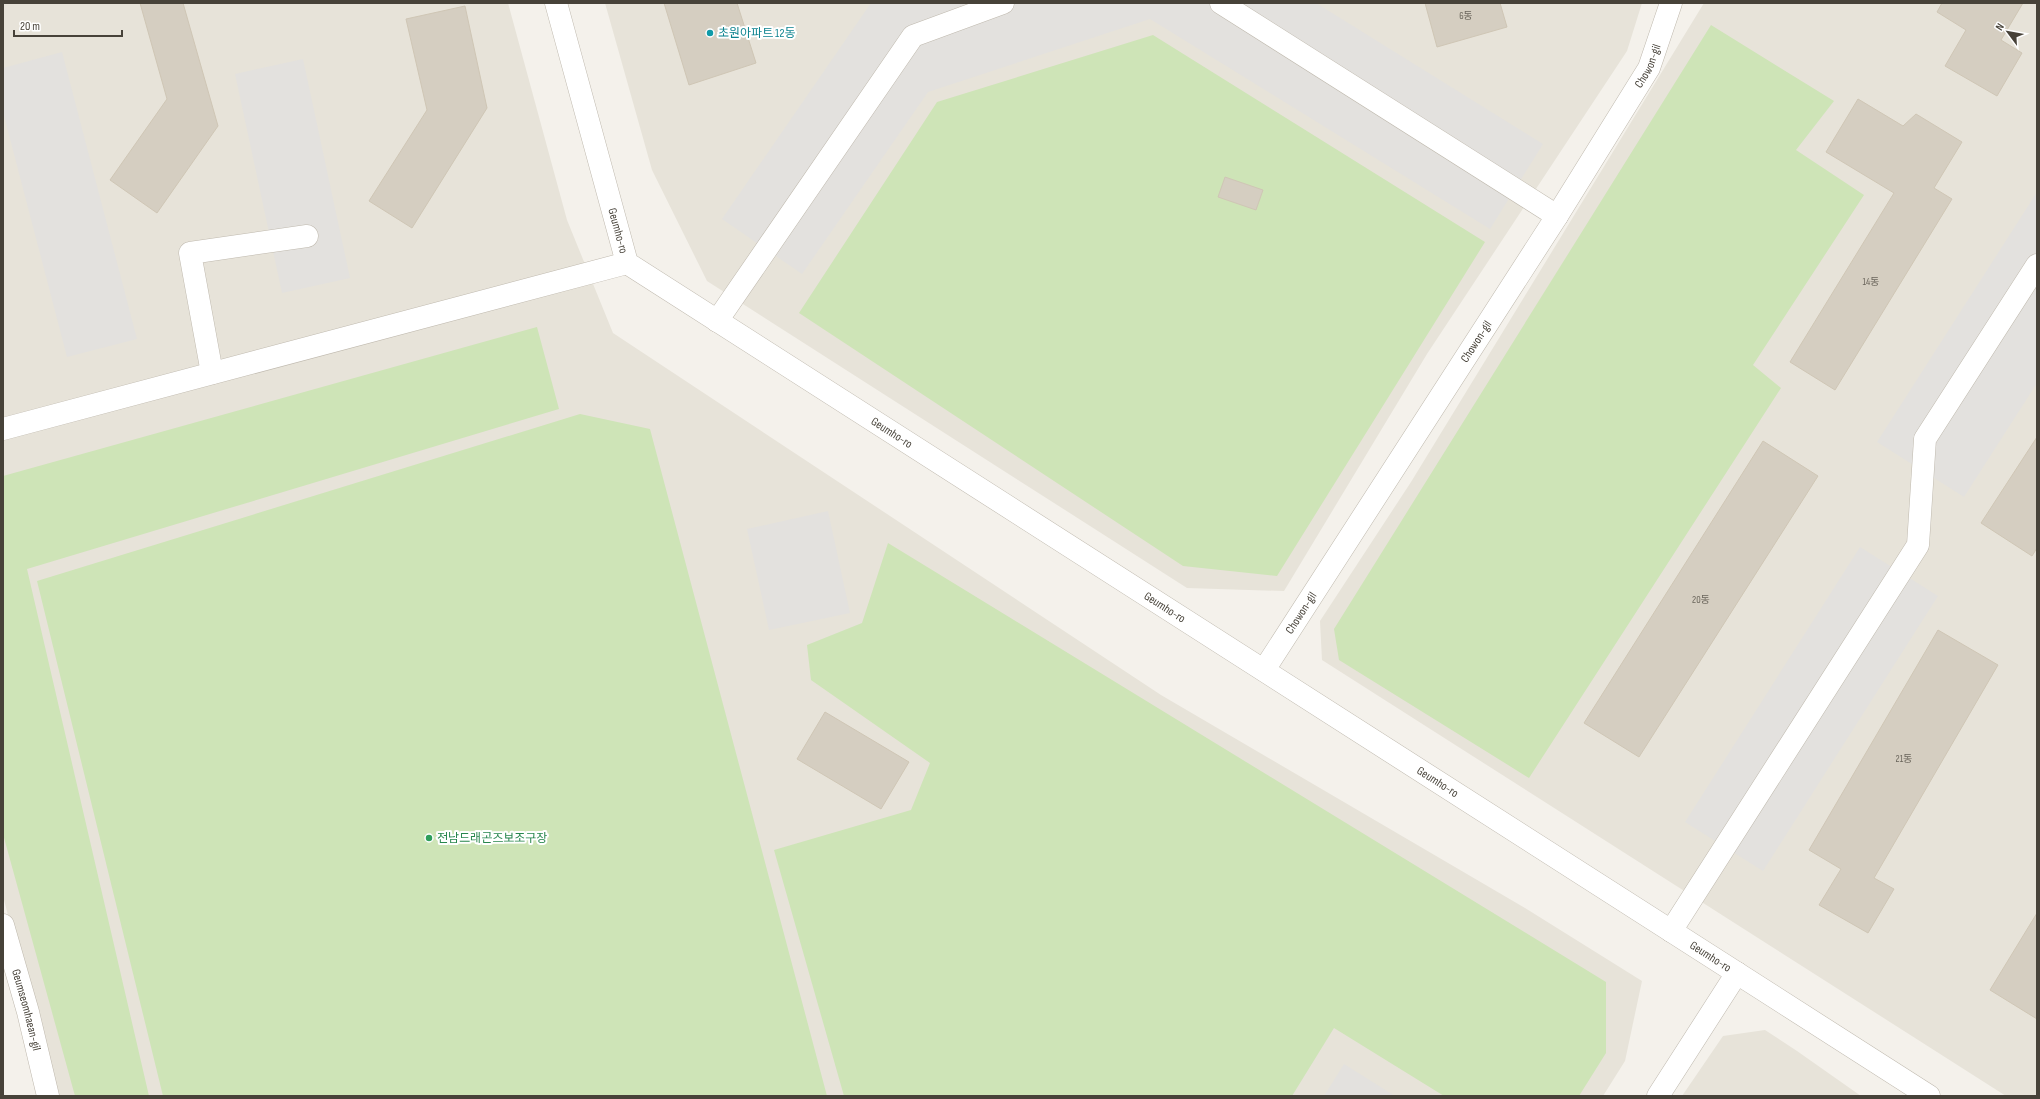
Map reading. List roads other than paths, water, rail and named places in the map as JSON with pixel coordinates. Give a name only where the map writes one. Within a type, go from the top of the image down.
[{"type":"street","name":"Geumho-ro","points":[[556,3],[627,263],[1930,1096]]},
{"type":"street","points":[[717,321],[913,36],[1003,3]]},
{"type":"street","points":[[1221,3],[1557,216]]},
{"type":"street","name":"Chowon-gil","points":[[1264,670],[1557,216],[1649,68],[1671,3]]},
{"type":"street","points":[[212,374],[190,253],[307,236]]},
{"type":"street","points":[[3,429],[627,263]]},
{"type":"street","points":[[1671,931],[1918,545],[1925,439],[2037,265]]},
{"type":"street","name":"Geumseomhaean-gil","points":[[3,925],[28,1012],[48,1096]]},
{"type":"street","points":[[1658,1096],[1737,973]]},
{"type":"place","name":"초원아파트 12동","points":[[710,33]]},
{"type":"place","name":"전남드래곤즈보조구장","points":[[429,838]]}]
